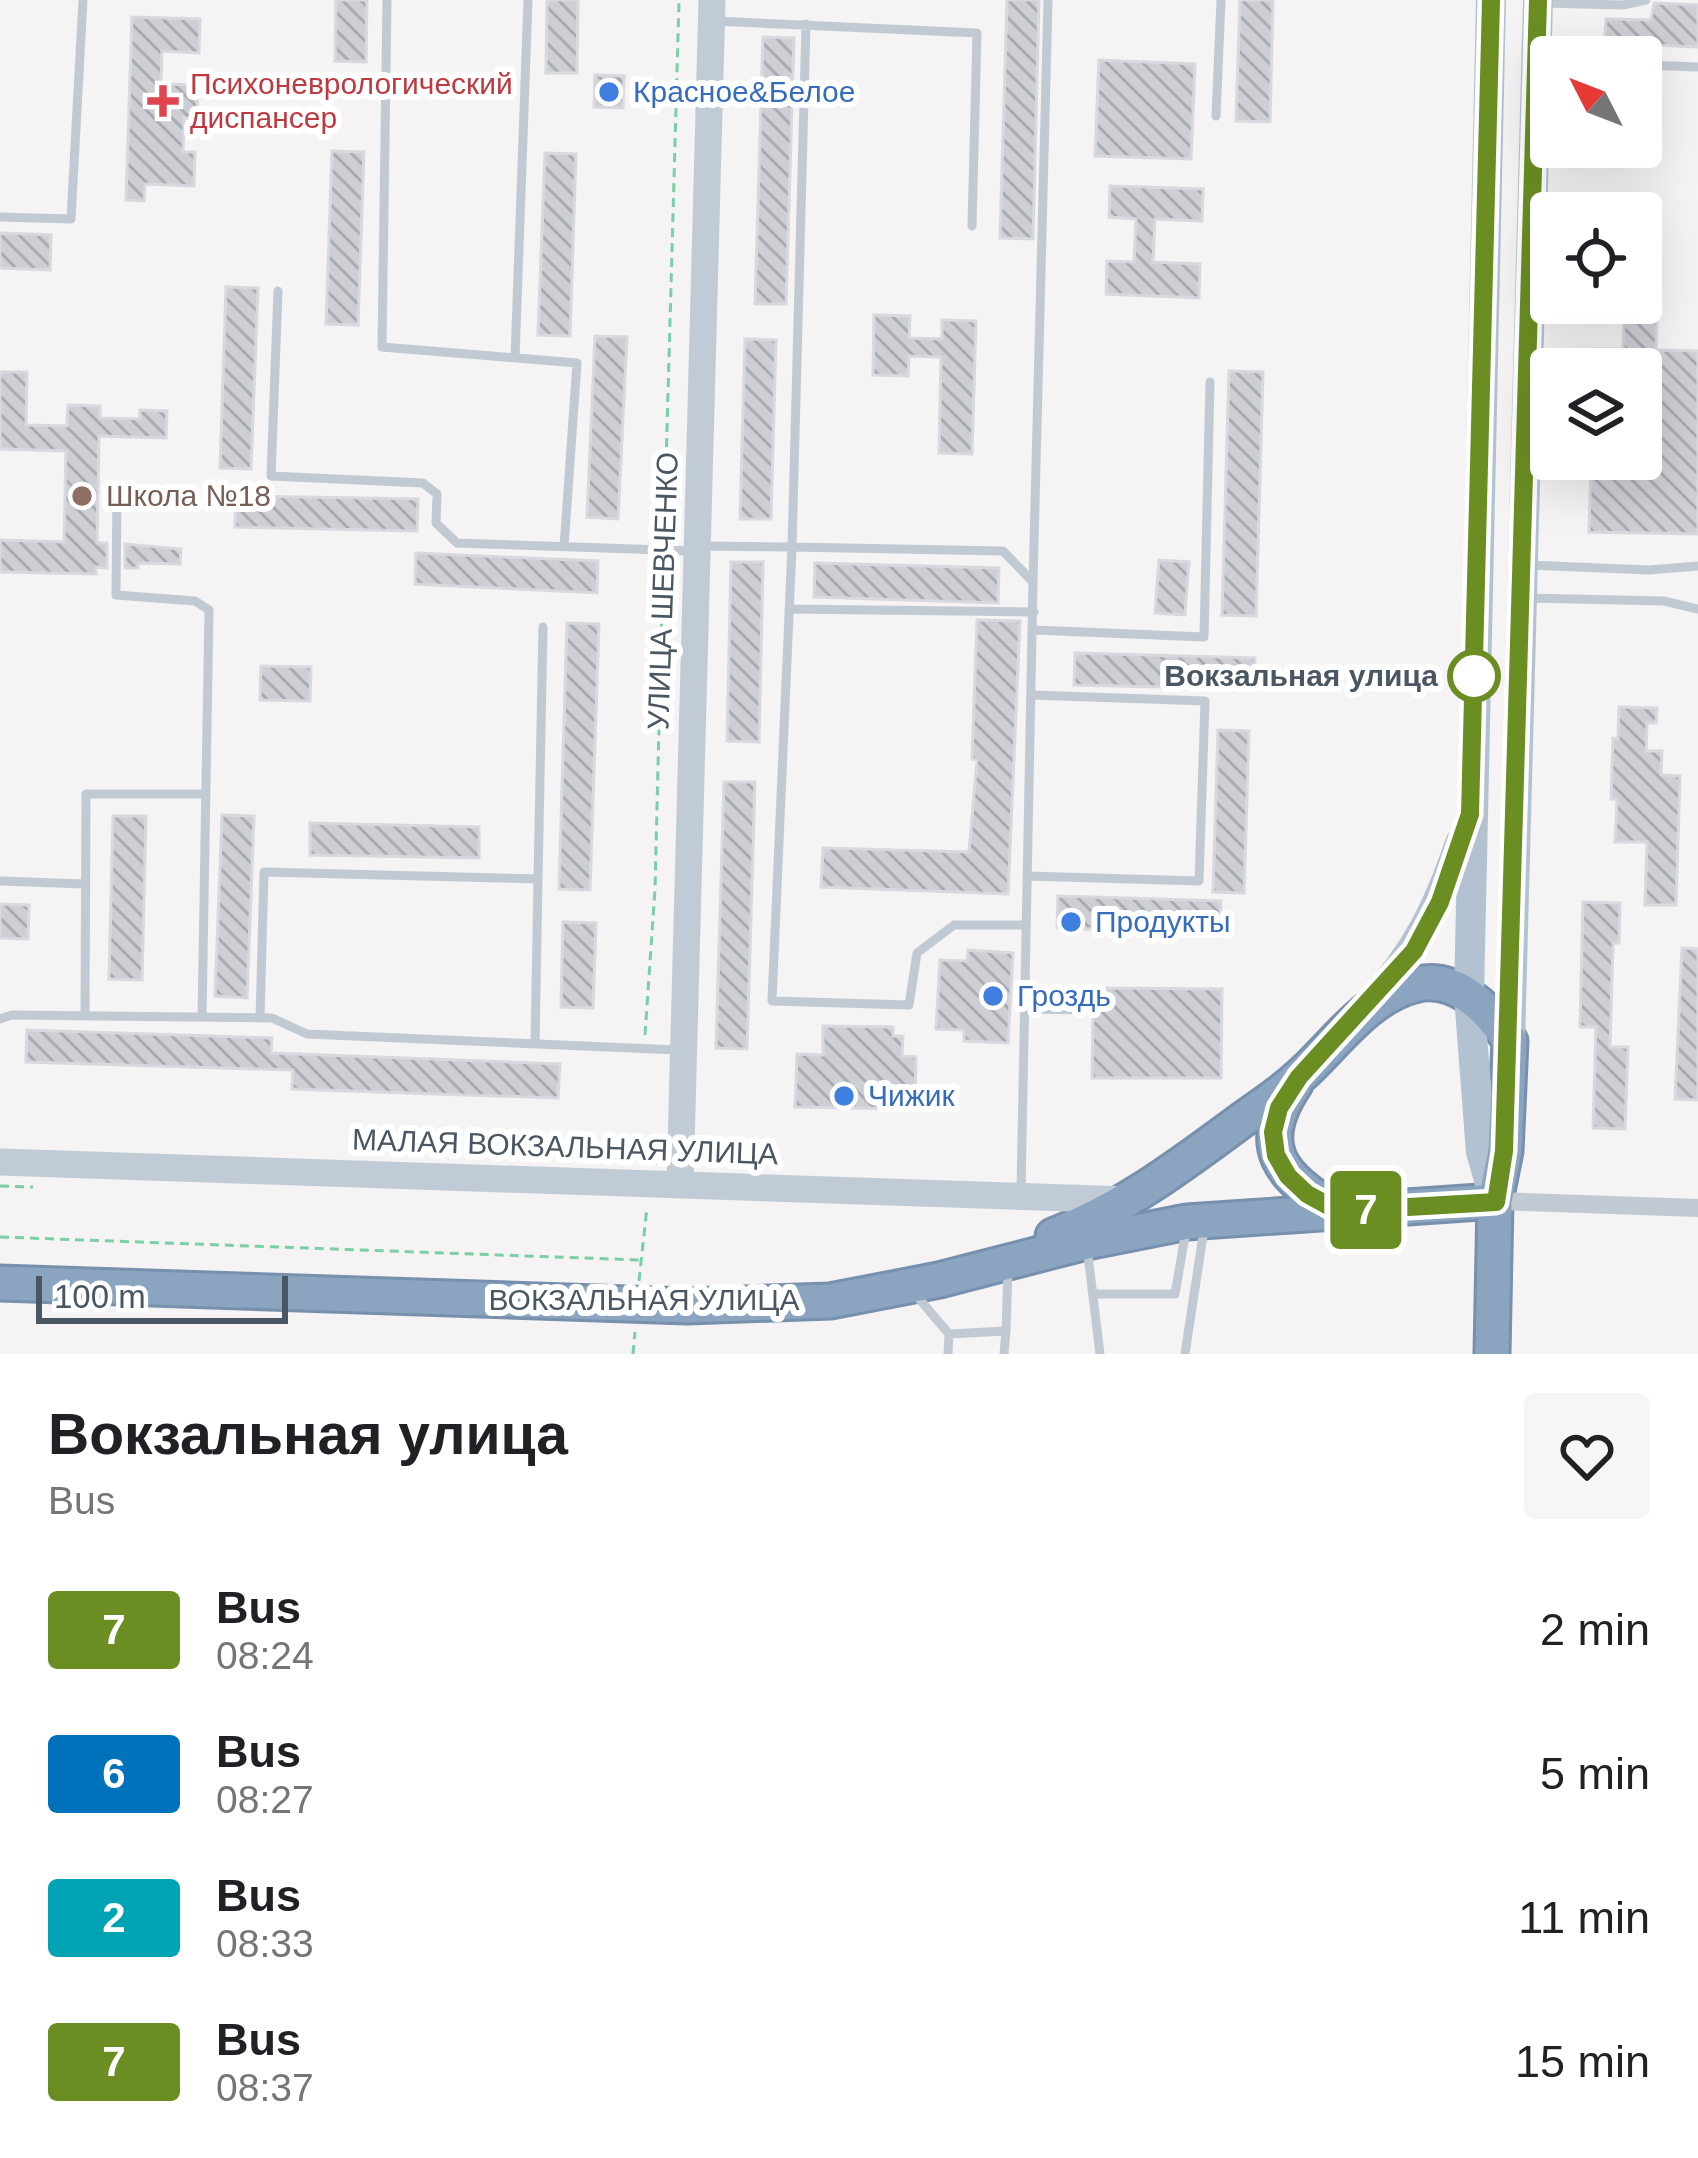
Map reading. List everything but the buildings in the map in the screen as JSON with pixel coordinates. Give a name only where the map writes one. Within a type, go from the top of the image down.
[{"type":"highway","points":[[924,1283],[1066,1231],[1128,1200],[1299,1077],[1355,1019],[1413,985],[1431,982],[1468,996],[1498,1023],[1510,1042],[1496,1202],[1492,1354]]},
{"type":"highway","points":[[1299,1077],[1279,1108],[1273,1132],[1276,1155],[1288,1176],[1307,1194],[1338,1211]]},
{"type":"highway","name":"ВОКЗАЛЬНАЯ УЛИЦА","points":[[0,1282],[637,1304],[830,1300],[1196,1221],[1496,1202]]},
{"type":"main road","points":[[1491,0],[1468,996],[1481,1152],[1496,1202]]},
{"type":"main road","points":[[1538,2],[1542,36]]},
{"type":"main road","points":[[1510,1042],[1522,565],[1539,168]]},
{"type":"main road","points":[[1355,1019],[1414,951],[1440,902],[1470,814]]},
{"type":"street","name":"УЛИЦА ШЕВЧЕНКО","points":[[680,1183],[712,10]]},
{"type":"street","name":"МАЛАЯ ВОКЗАЛЬНАЯ УЛИЦА","points":[[0,1162],[1128,1200]]},
{"type":"street","points":[[1496,1202],[1698,1208]]},
{"type":"lane","points":[[0,218],[71,219],[83,0]]},
{"type":"lane","points":[[387,0],[382,347],[577,363],[564,547]]},
{"type":"lane","points":[[515,358],[528,0]]},
{"type":"lane","points":[[1022,1196],[1048,0]]},
{"type":"lane","points":[[1216,116],[1221,0]]},
{"type":"lane","points":[[1538,2],[1623,5],[1646,0]]},
{"type":"lane","points":[[712,10],[806,24],[977,33],[972,226]]},
{"type":"lane","points":[[806,24],[792,547],[772,1001],[909,1005],[917,953],[954,925],[1026,925]]},
{"type":"lane","points":[[1662,66],[1698,67]]},
{"type":"lane","points":[[278,291],[271,476],[423,482],[437,494],[436,523],[457,543],[663,550],[1003,551],[1033,581]]},
{"type":"lane","points":[[1034,630],[1204,637],[1210,382]]},
{"type":"lane","points":[[117,489],[116,595],[195,601],[209,610],[202,1017]]},
{"type":"lane","points":[[1522,565],[1649,570],[1698,566]]},
{"type":"lane","points":[[1521,598],[1664,602],[1698,609]]},
{"type":"lane","points":[[789,609],[1034,612]]},
{"type":"lane","points":[[535,1044],[543,627]]},
{"type":"lane","points":[[1028,876],[1199,881],[1205,701],[1032,695]]},
{"type":"lane","points":[[85,1016],[86,794],[206,794]]},
{"type":"lane","points":[[260,1018],[264,872],[538,879]]},
{"type":"lane","points":[[0,881],[86,884]]},
{"type":"lane","points":[[1024,1009],[1089,1010]]},
{"type":"lane","points":[[0,1019],[12,1015],[272,1018],[307,1034],[684,1050]]},
{"type":"lane","points":[[1095,1294],[1175,1294],[1196,1221]]},
{"type":"lane","points":[[1185,1354],[1196,1221]]},
{"type":"lane","points":[[1086,1242],[1100,1354]]},
{"type":"lane","points":[[1004,1354],[1009,1262]]},
{"type":"lane","points":[[924,1283],[949,1334],[948,1354]]},
{"type":"lane","points":[[949,1334],[1006,1331]]},
{"type":"path","points":[[644,1048],[656,889],[679,0]]},
{"type":"path","points":[[0,1186],[45,1187]]},
{"type":"path","points":[[632,1354],[647,1205]]},
{"type":"path","points":[[0,1237],[640,1260]]},
{"type":"bus line","name":"7","points":[[1491,0],[1470,814],[1440,902],[1414,951],[1299,1077],[1279,1108],[1273,1132],[1276,1155],[1288,1176],[1307,1194],[1338,1211],[1496,1202],[1510,1042],[1538,0]]},
{"type":"place","name":"Красное&Белое","points":[[609,92]]},
{"type":"place","name":"Психоневрологический диспансер","points":[[163,101]]},
{"type":"place","name":"Школа №18","points":[[82,496]]},
{"type":"place","name":"Вокзальная улица","points":[[1474,676]]},
{"type":"place","name":"Продукты","points":[[1071,922]]},
{"type":"place","name":"Гроздь","points":[[993,996]]},
{"type":"place","name":"Чижик","points":[[844,1096]]}]
